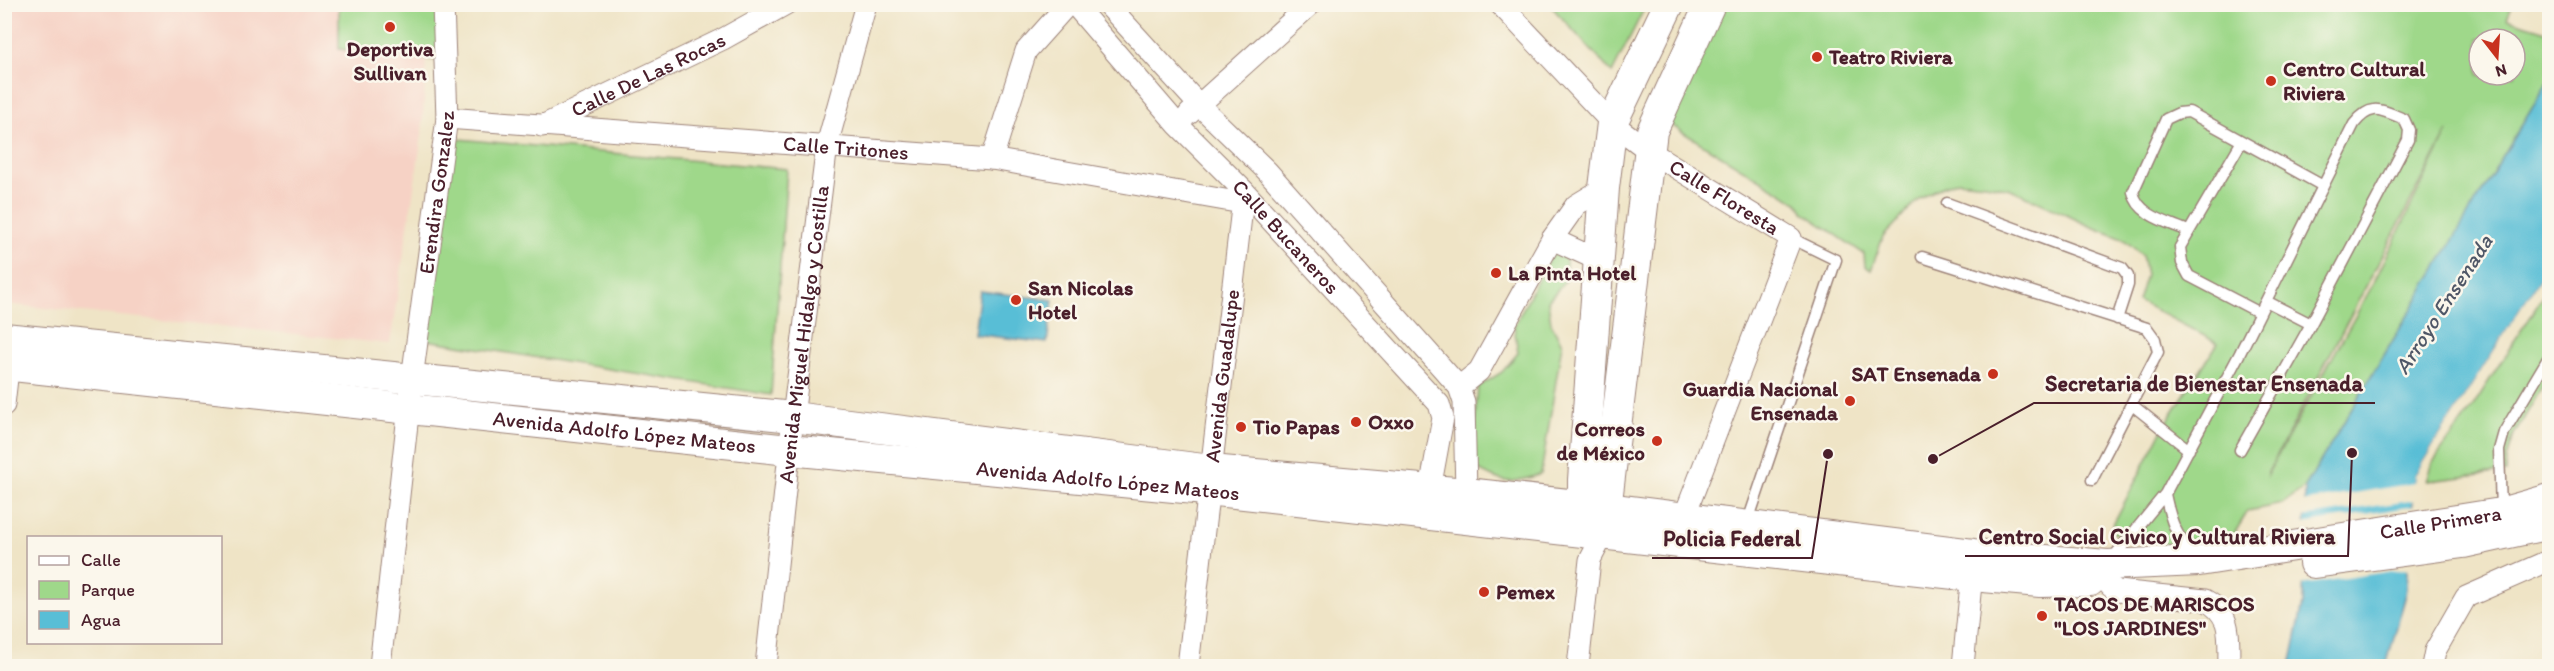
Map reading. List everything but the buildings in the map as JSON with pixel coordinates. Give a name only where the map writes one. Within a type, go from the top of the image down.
[{"type":"main road","points":[[1593,528],[1598,260],[1612,123],[1669,4]]},
{"type":"main road","points":[[1593,528],[1652,131],[1710,4]]},
{"type":"main road","name":"Avenida Adolfo López Mateos","points":[[7,352],[412,379],[793,417],[1210,480],[1593,528],[1972,565]]},
{"type":"main road","name":"Avenida Adolfo López Mateos","points":[[7,352],[408,410],[789,450],[1210,480],[1430,489],[1466,493],[1593,528],[1684,517],[1747,525],[1972,565]]},
{"type":"main road","name":"Calle Primera","points":[[2460,532],[2501,513],[2550,499]]},
{"type":"main road","name":"Calle Primera","points":[[1972,565],[2107,573],[2222,566],[2460,532],[2550,524]]},
{"type":"street","name":"Erendira Gonzalez","points":[[380,666],[408,410],[447,118],[442,4]]},
{"type":"street","name":"Calle De Las Rocas","points":[[542,126],[723,39],[786,4]]},
{"type":"street","name":"Avenida Miguel Hidalgo y Costilla","points":[[766,666],[789,450],[827,145],[866,4]]},
{"type":"street","points":[[992,159],[1026,51],[1068,4]]},
{"type":"street","name":"Calle Bucaneros","points":[[1074,4],[1243,197],[1439,404],[1443,418],[1430,489]]},
{"type":"street","name":"Calle Bucaneros","points":[[1107,4],[1199,105],[1267,171],[1459,387]]},
{"type":"street","points":[[1177,124],[1311,4]]},
{"type":"street","name":"Calle Floresta","points":[[1500,4],[1612,123],[1649,151],[1791,238],[1684,517]]},
{"type":"street","name":"Calle Tritones","points":[[447,118],[992,159],[1243,197]]},
{"type":"street","points":[[1243,197],[1267,171]]},
{"type":"street","points":[[1466,493],[1464,402],[1459,387],[1479,371],[1552,239],[1576,205],[1604,188]]},
{"type":"street","name":"Avenida Guadalupe","points":[[1188,666],[1243,197]]},
{"type":"street","points":[[1552,239],[1598,260]]},
{"type":"street","points":[[4,405],[7,352]]},
{"type":"street","points":[[1578,666],[1593,528]]},
{"type":"street","points":[[2432,666],[2435,651],[2466,597],[2550,560]]},
{"type":"street","points":[[1963,666],[1972,565]]},
{"type":"street","points":[[2107,573],[2110,587],[2118,591],[2205,600],[2223,613],[2228,626],[2229,666]]},
{"type":"lane","points":[[2107,573],[2165,494],[2260,313],[2354,124],[2363,112],[2376,109],[2404,119],[2409,130],[2408,140],[2311,324],[2240,450]]},
{"type":"lane","points":[[2188,231],[2145,212],[2135,201],[2133,192],[2166,119],[2179,112],[2189,112],[2323,186]]},
{"type":"lane","points":[[2242,141],[2180,247],[2182,263],[2189,276],[2260,313]]},
{"type":"lane","points":[[1947,203],[2121,268],[2128,276],[2128,285],[2117,319]]},
{"type":"lane","points":[[1747,525],[1836,260],[1791,238]]},
{"type":"lane","points":[[1922,257],[2146,328],[2155,339],[2158,352],[2092,480]]},
{"type":"lane","points":[[2266,301],[2311,324]]},
{"type":"lane","points":[[2501,513],[2499,450],[2504,432],[2550,355]]},
{"type":"lane","points":[[2131,404],[2188,450]]},
{"type":"lane","points":[[2165,494],[2171,522],[2180,540],[2222,566]]},
{"type":"shaded area","points":[[5,5],[339,5],[339,49],[426,59],[422,135],[390,344],[5,304]]},
{"type":"green space","points":[[2513,4],[2507,19],[2549,32],[2549,80],[2305,487],[2282,504],[2248,511],[2234,534],[2165,544],[2109,532],[2167,421],[2218,343],[2138,301],[2146,275],[2142,255],[2123,239],[2011,189],[1958,181],[1919,199],[1883,237],[1871,270],[1865,266],[1864,254],[1804,213],[1798,203],[1666,122],[1724,5]],"holes":[[[2448,131],[2371,288],[2267,475]]]},
{"type":"green space","name":"Deportiva Sullivan","points":[[339,5],[438,5],[443,61],[339,49]]},
{"type":"green space","points":[[1550,5],[1646,5],[1612,73]]},
{"type":"green space","points":[[447,138],[787,169],[771,395],[427,340]]},
{"type":"green space","points":[[1552,252],[1566,258],[1566,280],[1548,301],[1551,323],[1562,344],[1541,474],[1520,480],[1505,481],[1471,466],[1478,387],[1502,372],[1518,353],[1514,326]]},
{"type":"green space","points":[[2549,286],[2549,375],[2514,435],[2507,458],[2506,472],[2427,481],[2433,462],[2468,414]]},
{"type":"water","name":"Arroyo Ensenada","points":[[2549,80],[2549,264],[2415,475],[2405,598],[2386,666],[2290,666],[2303,604],[2305,487]]},
{"type":"water","points":[[980,291],[1053,300],[1047,343],[974,334]]},
{"type":"pier","points":[[2549,264],[2550,269],[2418,476],[2416,500],[2302,517],[2302,502],[2414,483],[2415,475]]},
{"type":"pier","points":[[2415,506],[2411,568],[2301,585],[2302,524]]},
{"type":"place","name":"Deportiva Sullivan","points":[[390,27]]},
{"type":"place","name":"Teatro Riviera","points":[[1817,57]]},
{"type":"place","name":"Centro Cultural Riviera","points":[[2271,81]]},
{"type":"place","name":"La Pinta Hotel","points":[[1496,273]]},
{"type":"place","name":"San Nicolas Hotel","points":[[1016,300]]},
{"type":"place","name":"SAT Ensenada","points":[[1993,374]]},
{"type":"place","name":"Guardia Nacional Ensenada","points":[[1850,401]]},
{"type":"place","name":"Oxxo","points":[[1356,422]]},
{"type":"place","name":"Tio Papas","points":[[1241,427]]},
{"type":"place","name":"Correos de México","points":[[1657,441]]},
{"type":"place","name":"Centro Social Civico y Cultural Riviera","points":[[2352,453]]},
{"type":"place","name":"Policia Federal","points":[[1828,454]]},
{"type":"place","name":"Secretaria de Bienestar Ensenada","points":[[1933,459]]},
{"type":"place","name":"Pemex","points":[[1484,592]]},
{"type":"place","name":"TACOS DE MARISCOS \"LOS JARDINES\"","points":[[2042,616]]}]
